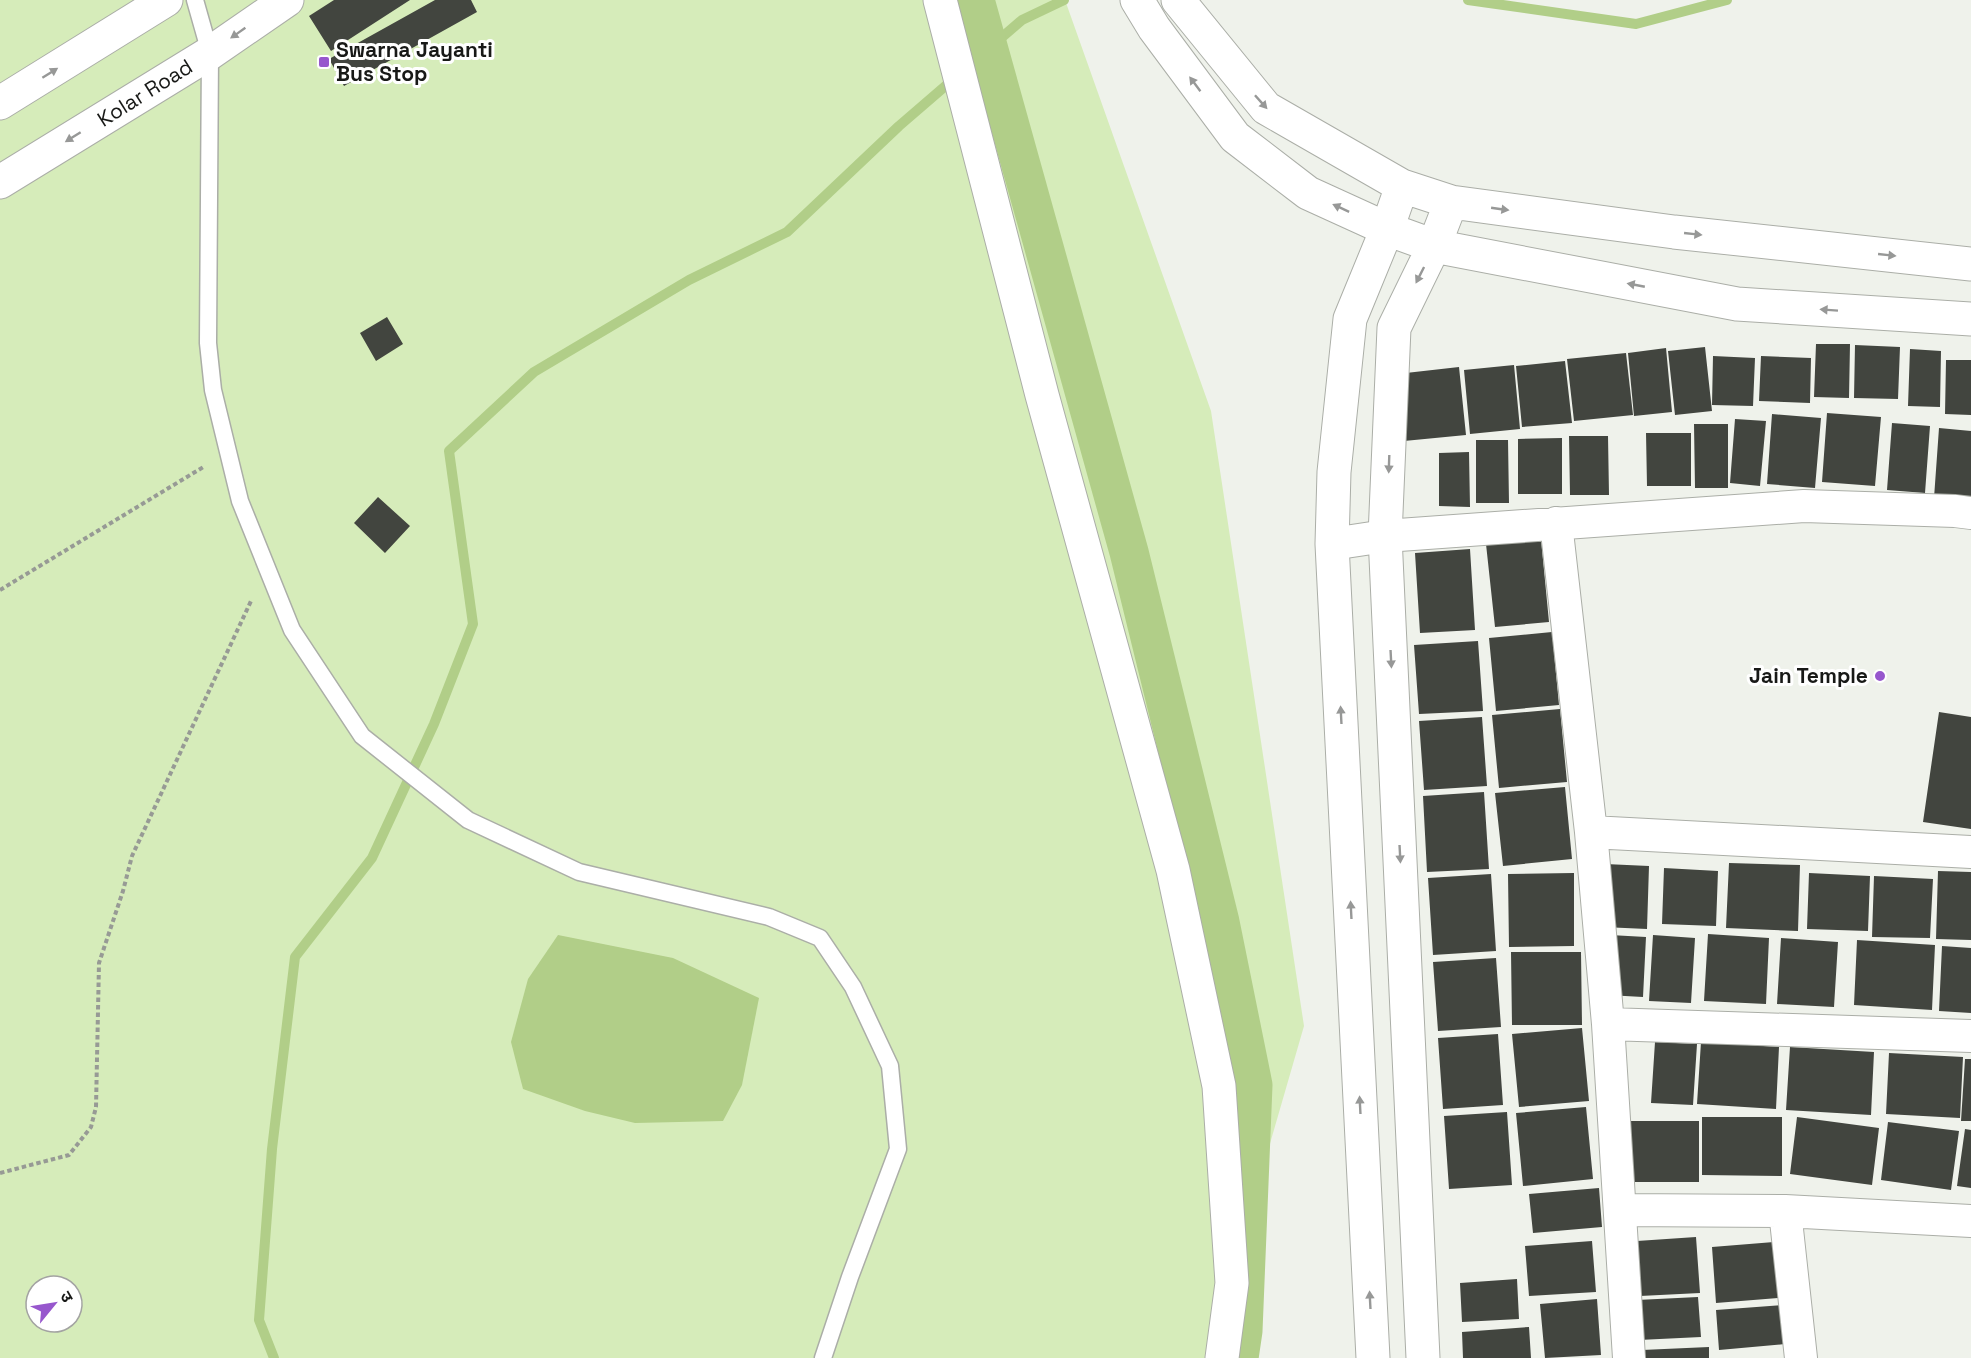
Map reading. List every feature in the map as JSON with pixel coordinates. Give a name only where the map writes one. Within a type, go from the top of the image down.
[{"type":"street","points":[[0,104],[166,0]]},
{"type":"street","name":"Kolar Road","points":[[0,182],[210,53],[287,0]]},
{"type":"street","points":[[940,0],[1042,394],[1173,870],[1219,1086],[1232,1283],[1222,1358]]},
{"type":"street","points":[[1137,0],[1154,28],[1235,137],[1308,193],[1387,229],[1434,246],[1737,304],[1971,319]]},
{"type":"street","points":[[1181,4],[1266,108],[1402,186],[1451,202],[1674,232],[1971,264]]},
{"type":"street","points":[[1373,1358],[1332,544],[1334,472],[1350,319],[1402,186]]},
{"type":"street","points":[[1423,1358],[1385,536],[1394,328],[1434,246],[1451,202]]},
{"type":"street","points":[[1332,544],[1385,536],[1804,506],[1971,513]]},
{"type":"street","points":[[1556,523],[1591,832],[1608,1024],[1629,1358]]},
{"type":"street","points":[[1591,832],[1971,852]]},
{"type":"street","points":[[1608,1024],[1971,1036]]},
{"type":"street","points":[[1620,1210],[1785,1211],[1971,1221]]},
{"type":"street","points":[[1785,1211],[1801,1358]]},
{"type":"lane","points":[[195,0],[210,53],[208,343],[213,390],[240,501],[292,630],[362,736],[468,820],[579,872],[769,917],[820,938],[853,987],[890,1066],[898,1149],[850,1277],[823,1358]]},
{"type":"path","points":[[0,590],[228,452]]},
{"type":"path","points":[[0,1173],[69,1155],[91,1127],[96,1107],[99,963],[132,856],[267,567]]},
{"type":"shaded area","points":[[0,0],[1065,0],[1211,411],[1304,1026],[1208,1358],[0,1358]]},
{"type":"shaded area","points":[[558,935],[673,958],[759,998],[742,1085],[723,1121],[635,1123],[585,1111],[523,1089],[511,1042],[528,979]]},
{"type":"building","points":[[334,0],[410,0],[331,51],[309,16]]},
{"type":"building","points":[[435,0],[471,0],[477,12],[344,86],[329,59]]},
{"type":"building","points":[[387,317],[403,344],[376,361],[360,333]]},
{"type":"building","points":[[1816,344],[1850,344],[1849,398],[1814,397]]},
{"type":"building","points":[[1855,345],[1900,347],[1898,399],[1854,398]]},
{"type":"building","points":[[1705,347],[1712,411],[1675,415],[1668,351]]},
{"type":"building","points":[[1666,348],[1672,412],[1634,416],[1628,353]]},
{"type":"building","points":[[1910,349],[1941,351],[1940,407],[1908,406]]},
{"type":"building","points":[[1626,353],[1633,415],[1574,421],[1567,359]]},
{"type":"building","points":[[1713,356],[1755,358],[1753,406],[1712,405]]},
{"type":"building","points":[[1761,356],[1811,358],[1810,403],[1759,401]]},
{"type":"building","points":[[1946,360],[1971,360],[1971,415],[1945,414]]},
{"type":"building","points":[[1565,361],[1572,423],[1522,427],[1516,366]]},
{"type":"building","points":[[1514,365],[1520,429],[1470,434],[1464,370]]},
{"type":"building","points":[[1459,367],[1466,435],[1404,441],[1397,374]]},
{"type":"building","points":[[1827,413],[1881,417],[1875,486],[1822,482]]},
{"type":"building","points":[[1772,414],[1821,418],[1815,488],[1767,484]]},
{"type":"building","points":[[1735,419],[1766,421],[1760,486],[1730,483]]},
{"type":"building","points":[[1892,423],[1930,426],[1925,493],[1887,490]]},
{"type":"building","points":[[1694,424],[1728,424],[1728,488],[1695,488]]},
{"type":"building","points":[[1939,428],[1971,431],[1971,501],[1934,498]]},
{"type":"building","points":[[1646,433],[1691,433],[1691,486],[1647,486]]},
{"type":"building","points":[[1569,436],[1608,436],[1609,495],[1570,495]]},
{"type":"building","points":[[1562,438],[1562,494],[1518,494],[1518,439]]},
{"type":"building","points":[[1476,440],[1508,440],[1509,503],[1476,503]]},
{"type":"building","points":[[1469,452],[1470,507],[1439,506],[1439,453]]},
{"type":"building","points":[[378,497],[410,526],[385,553],[354,523]]},
{"type":"building","points":[[1541,539],[1549,622],[1495,627],[1486,544]]},
{"type":"building","points":[[1470,549],[1475,630],[1420,633],[1415,553]]},
{"type":"building","points":[[1552,632],[1559,705],[1496,711],[1489,638]]},
{"type":"building","points":[[1478,641],[1483,711],[1419,714],[1414,645]]},
{"type":"building","points":[[1560,709],[1567,782],[1499,788],[1492,715]]},
{"type":"building","points":[[1939,712],[1971,717],[1971,829],[1923,822]]},
{"type":"building","points":[[1482,717],[1487,786],[1424,790],[1419,721]]},
{"type":"building","points":[[1565,787],[1572,859],[1503,866],[1495,793]]},
{"type":"building","points":[[1484,792],[1489,869],[1427,872],[1423,796]]},
{"type":"building","points":[[1729,863],[1800,865],[1798,931],[1726,928]]},
{"type":"building","points":[[1605,864],[1649,866],[1647,929],[1603,927]]},
{"type":"building","points":[[1664,868],[1718,871],[1716,926],[1662,924]]},
{"type":"building","points":[[1938,871],[1971,872],[1971,940],[1936,939]]},
{"type":"building","points":[[1574,873],[1574,946],[1509,947],[1508,874]]},
{"type":"building","points":[[1809,873],[1870,876],[1868,931],[1807,929]]},
{"type":"building","points":[[1491,874],[1496,951],[1433,955],[1428,878]]},
{"type":"building","points":[[1874,876],[1933,879],[1930,938],[1872,937]]},
{"type":"building","points":[[1708,934],[1769,938],[1766,1004],[1704,1001]]},
{"type":"building","points":[[1610,935],[1646,937],[1643,997],[1607,995]]},
{"type":"building","points":[[1653,935],[1695,938],[1691,1003],[1649,1001]]},
{"type":"building","points":[[1781,938],[1838,942],[1834,1007],[1777,1004]]},
{"type":"building","points":[[1857,940],[1935,945],[1932,1010],[1854,1005]]},
{"type":"building","points":[[1942,946],[1971,948],[1971,1013],[1939,1011]]},
{"type":"building","points":[[1511,952],[1581,952],[1582,1025],[1512,1025]]},
{"type":"building","points":[[1496,958],[1501,1027],[1438,1031],[1433,962]]},
{"type":"building","points":[[1582,1028],[1589,1101],[1519,1107],[1512,1034]]},
{"type":"building","points":[[1498,1034],[1503,1105],[1443,1109],[1438,1038]]},
{"type":"building","points":[[1655,1042],[1697,1044],[1693,1105],[1651,1103]]},
{"type":"building","points":[[1701,1042],[1779,1047],[1776,1109],[1697,1104]]},
{"type":"building","points":[[1790,1047],[1874,1052],[1871,1115],[1786,1110]]},
{"type":"building","points":[[1889,1053],[1963,1057],[1960,1118],[1886,1114]]},
{"type":"building","points":[[1965,1059],[1971,1059],[1971,1121],[1961,1121]]},
{"type":"building","points":[[1586,1107],[1593,1179],[1523,1186],[1516,1113]]},
{"type":"building","points":[[1507,1112],[1512,1185],[1449,1189],[1444,1116]]},
{"type":"building","points":[[1702,1117],[1782,1117],[1782,1176],[1702,1175]]},
{"type":"building","points":[[1797,1117],[1879,1128],[1872,1185],[1790,1174]]},
{"type":"building","points":[[1623,1121],[1699,1121],[1699,1182],[1623,1182]]},
{"type":"building","points":[[1888,1122],[1959,1131],[1951,1190],[1881,1180]]},
{"type":"building","points":[[1965,1129],[1971,1130],[1971,1188],[1957,1186]]},
{"type":"building","points":[[1599,1188],[1602,1227],[1533,1233],[1529,1194]]},
{"type":"building","points":[[1696,1237],[1700,1293],[1640,1296],[1637,1241]]},
{"type":"building","points":[[1592,1241],[1596,1292],[1529,1296],[1525,1246]]},
{"type":"building","points":[[1774,1242],[1778,1298],[1716,1303],[1712,1247]]},
{"type":"building","points":[[1517,1279],[1519,1319],[1462,1322],[1460,1283]]},
{"type":"building","points":[[1698,1297],[1701,1337],[1639,1340],[1637,1300]]},
{"type":"building","points":[[1597,1299],[1601,1355],[1545,1358],[1540,1304]]},
{"type":"building","points":[[1782,1305],[1785,1344],[1719,1350],[1716,1310]]},
{"type":"building","points":[[1529,1327],[1531,1358],[1463,1358],[1462,1332]]},
{"type":"building","points":[[1709,1347],[1709,1358],[1642,1358],[1642,1350]]},
{"type":"waterway","points":[[975,0],[1129,552],[1220,922],[1253,1085],[1243,1331],[1239,1358]]},
{"type":"waterway","points":[[274,1358],[259,1320],[272,1149],[295,957],[372,858],[434,724],[473,624],[449,451],[534,372],[689,280],[787,232],[899,126],[1022,20],[1064,0]]},
{"type":"waterway","points":[[1468,0],[1636,24],[1727,0]]},
{"type":"place","name":"Swarna Jayanti Bus Stop","points":[[324,62]]},
{"type":"place","name":"Jain Temple","points":[[1880,676]]}]
